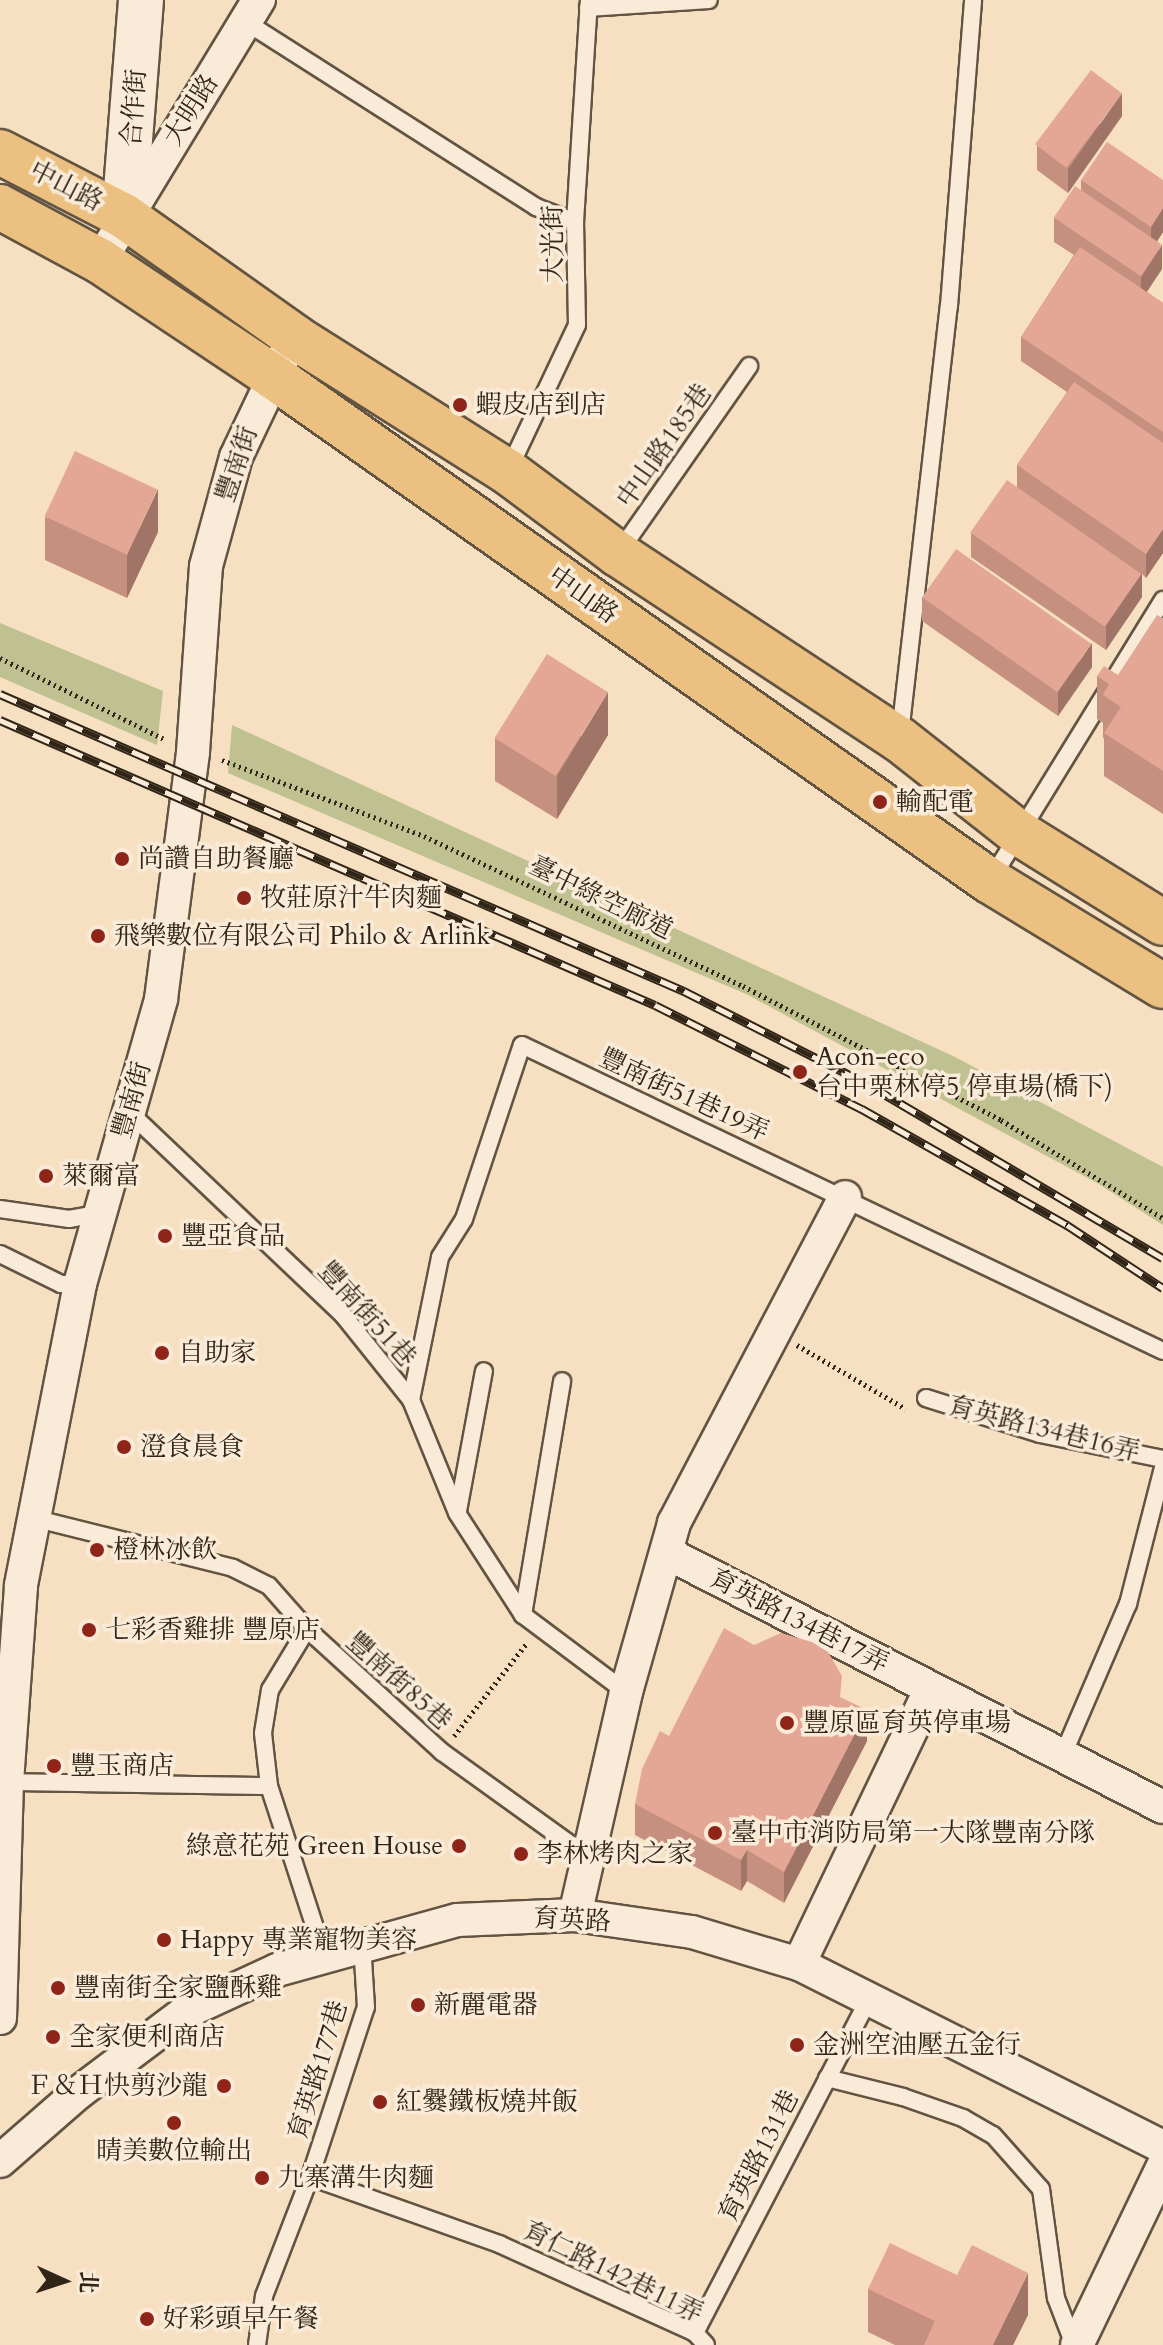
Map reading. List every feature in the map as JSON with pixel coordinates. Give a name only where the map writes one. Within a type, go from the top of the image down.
[{"type":"main road","name":"中山路","points":[[0,152],[124,216],[296,338],[508,472],[618,554],[899,739],[1017,832],[1163,923]]},
{"type":"main road","name":"中山路","points":[[0,207],[100,261],[271,375],[990,881],[1163,986]]},
{"type":"street","name":"合作街","points":[[124,216],[141,0]]},
{"type":"street","name":"大明路","points":[[100,261],[124,216],[253,11]]},
{"type":"street","name":"豐南街","points":[[0,2018],[11,1583],[33,1518],[80,1284],[161,999],[193,752],[206,566],[236,457],[271,375],[296,338]]},
{"type":"street","points":[[575,1915],[591,1859],[626,1692],[674,1523],[845,1197]]},
{"type":"street","name":"育英路134巷17弄","points":[[667,1553],[931,1689]]},
{"type":"street","points":[[799,1964],[931,1689],[1163,1807]]},
{"type":"street","name":"育英路","points":[[0,2161],[184,2013],[277,1970],[457,1920],[575,1915],[692,1932],[799,1964],[867,2002],[1163,2147]]},
{"type":"street","points":[[1076,2345],[1163,2166]]},
{"type":"lane","points":[[589,4],[709,0]]},
{"type":"lane","points":[[899,739],[949,306],[973,0]]},
{"type":"lane","name":"大光街","points":[[508,472],[577,325],[575,222],[589,4]]},
{"type":"lane","points":[[253,11],[536,207],[575,222]]},
{"type":"lane","name":"中山路185巷","points":[[618,554],[749,366]]},
{"type":"lane","points":[[990,881],[1017,832],[1163,600]]},
{"type":"lane","name":"豐南街51巷19弄","points":[[411,1400],[440,1257],[464,1219],[522,1045],[1163,1351]]},
{"type":"lane","name":"豐南街51巷","points":[[129,1112],[343,1315],[411,1400],[457,1513],[523,1615],[626,1692]]},
{"type":"lane","points":[[0,1209],[69,1219],[98,1214]]},
{"type":"lane","points":[[0,1254],[61,1284],[80,1284]]},
{"type":"lane","points":[[457,1513],[484,1371]]},
{"type":"lane","points":[[523,1615],[562,1381]]},
{"type":"lane","name":"育英路134巷16弄","points":[[926,1398],[1040,1434],[1163,1459]]},
{"type":"lane","name":"育英路134巷16弄","points":[[1062,1757],[1128,1604],[1163,1468]]},
{"type":"lane","name":"豐南街85巷","points":[[33,1518],[233,1568],[269,1586],[307,1629],[442,1752],[591,1859]]},
{"type":"lane","points":[[307,1629],[270,1690],[263,1733],[269,1786],[324,1955]]},
{"type":"lane","points":[[7,1782],[269,1786]]},
{"type":"lane","name":"育英路177巷","points":[[257,2345],[264,2296],[310,2177],[366,2007],[362,1944]]},
{"type":"lane","name":"育英路131巷","points":[[700,2339],[867,2002]]},
{"type":"lane","points":[[827,2078],[933,2107],[993,2135],[1041,2189],[1056,2298],[1076,2345]]},
{"type":"lane","name":"育仁路142巷11弄","points":[[310,2177],[499,2244],[700,2339]]},
{"type":"path","name":"臺中綠空廊道","points":[[0,658],[193,752],[275,776],[424,836],[743,986],[1001,1120],[1163,1218]]},
{"type":"path","points":[[776,1332],[911,1412],[926,1398]]},
{"type":"path","points":[[442,1752],[530,1639]]},
{"type":"green space","points":[[0,623],[163,691],[157,745],[0,677]]},
{"type":"green space","points":[[232,725],[953,1056],[1163,1167],[1163,1225],[1097,1183],[746,994],[228,773]]},
{"type":"building","points":[[1091,70],[1122,93],[1066,168],[1035,144]]},
{"type":"building","points":[[1107,142],[1163,180],[1163,208],[1151,227],[1081,180]]},
{"type":"building","points":[[1075,186],[1162,245],[1141,276],[1054,218]]},
{"type":"building","points":[[1080,247],[1163,303],[1163,432],[1021,337]]},
{"type":"building","points":[[1074,382],[1163,443],[1163,529],[1146,554],[1017,465]]},
{"type":"building","points":[[75,451],[157,489],[127,555],[45,516]]},
{"type":"building","points":[[1007,480],[1141,574],[1105,626],[970,532]]},
{"type":"building","points":[[956,549],[1091,644],[1057,692],[922,597]]},
{"type":"building","points":[[1157,615],[1163,618],[1163,771],[1104,733],[1121,707],[1103,695],[1109,684],[1097,676],[1104,666],[1118,675]]},
{"type":"building","points":[[547,654],[608,692],[556,776],[495,738]]},
{"type":"building","points":[[724,1628],[754,1645],[781,1633],[812,1642],[828,1652],[842,1676],[840,1697],[867,1710],[784,1872],[747,1850],[741,1860],[635,1804],[642,1769],[660,1731],[669,1736]]},
{"type":"building","points":[[890,2243],[957,2275],[972,2245],[1028,2273],[993,2345],[924,2345],[935,2321],[868,2289]]},
{"type":"railway","points":[[0,694],[684,991],[869,1085],[1163,1258]]},
{"type":"railway","points":[[0,720],[655,1005],[862,1109],[1067,1225],[1163,1288]]},
{"type":"place","name":"蝦皮店到店","points":[[460,405]]},
{"type":"place","name":"輸配電","points":[[880,802]]},
{"type":"place","name":"尚讚自助餐廳","points":[[122,859]]},
{"type":"place","name":"牧莊原汁牛肉麵","points":[[244,898]]},
{"type":"place","name":"飛樂數位有限公司 Philo & Arlink","points":[[98,936]]},
{"type":"place","name":"Acon-eco 台中栗林停5 停車場(橋下)","points":[[800,1072]]},
{"type":"place","name":"萊爾富","points":[[46,1176]]},
{"type":"place","name":"豐亞食品","points":[[165,1236]]},
{"type":"place","name":"自助家","points":[[162,1353]]},
{"type":"place","name":"澄食晨食","points":[[124,1447]]},
{"type":"place","name":"橙林冰飲","points":[[97,1550]]},
{"type":"place","name":"七彩香雞排 豐原店","points":[[89,1630]]},
{"type":"place","name":"豐原區育英停車場","points":[[787,1723]]},
{"type":"place","name":"豐玉商店","points":[[54,1766]]},
{"type":"place","name":"臺中市消防局第一大隊豐南分隊","points":[[715,1833]]},
{"type":"place","name":"綠意花苑 Green House","points":[[459,1846]]},
{"type":"place","name":"李林烤肉之家","points":[[521,1854]]},
{"type":"place","name":"Happy 專業寵物美容","points":[[164,1940]]},
{"type":"place","name":"豐南街全家鹽酥雞","points":[[58,1988]]},
{"type":"place","name":"新麗電器","points":[[418,2005]]},
{"type":"place","name":"全家便利商店","points":[[53,2037]]},
{"type":"place","name":"金洲空油壓五金行","points":[[797,2045]]},
{"type":"place","name":"Ｆ＆Ｈ快剪沙龍","points":[[224,2086]]},
{"type":"place","name":"紅爨鐵板燒丼飯","points":[[380,2102]]},
{"type":"place","name":"晴美數位輸出","points":[[174,2123]]},
{"type":"place","name":"九寨溝牛肉麵","points":[[262,2178]]},
{"type":"place","name":"好彩頭早午餐","points":[[147,2319]]}]
